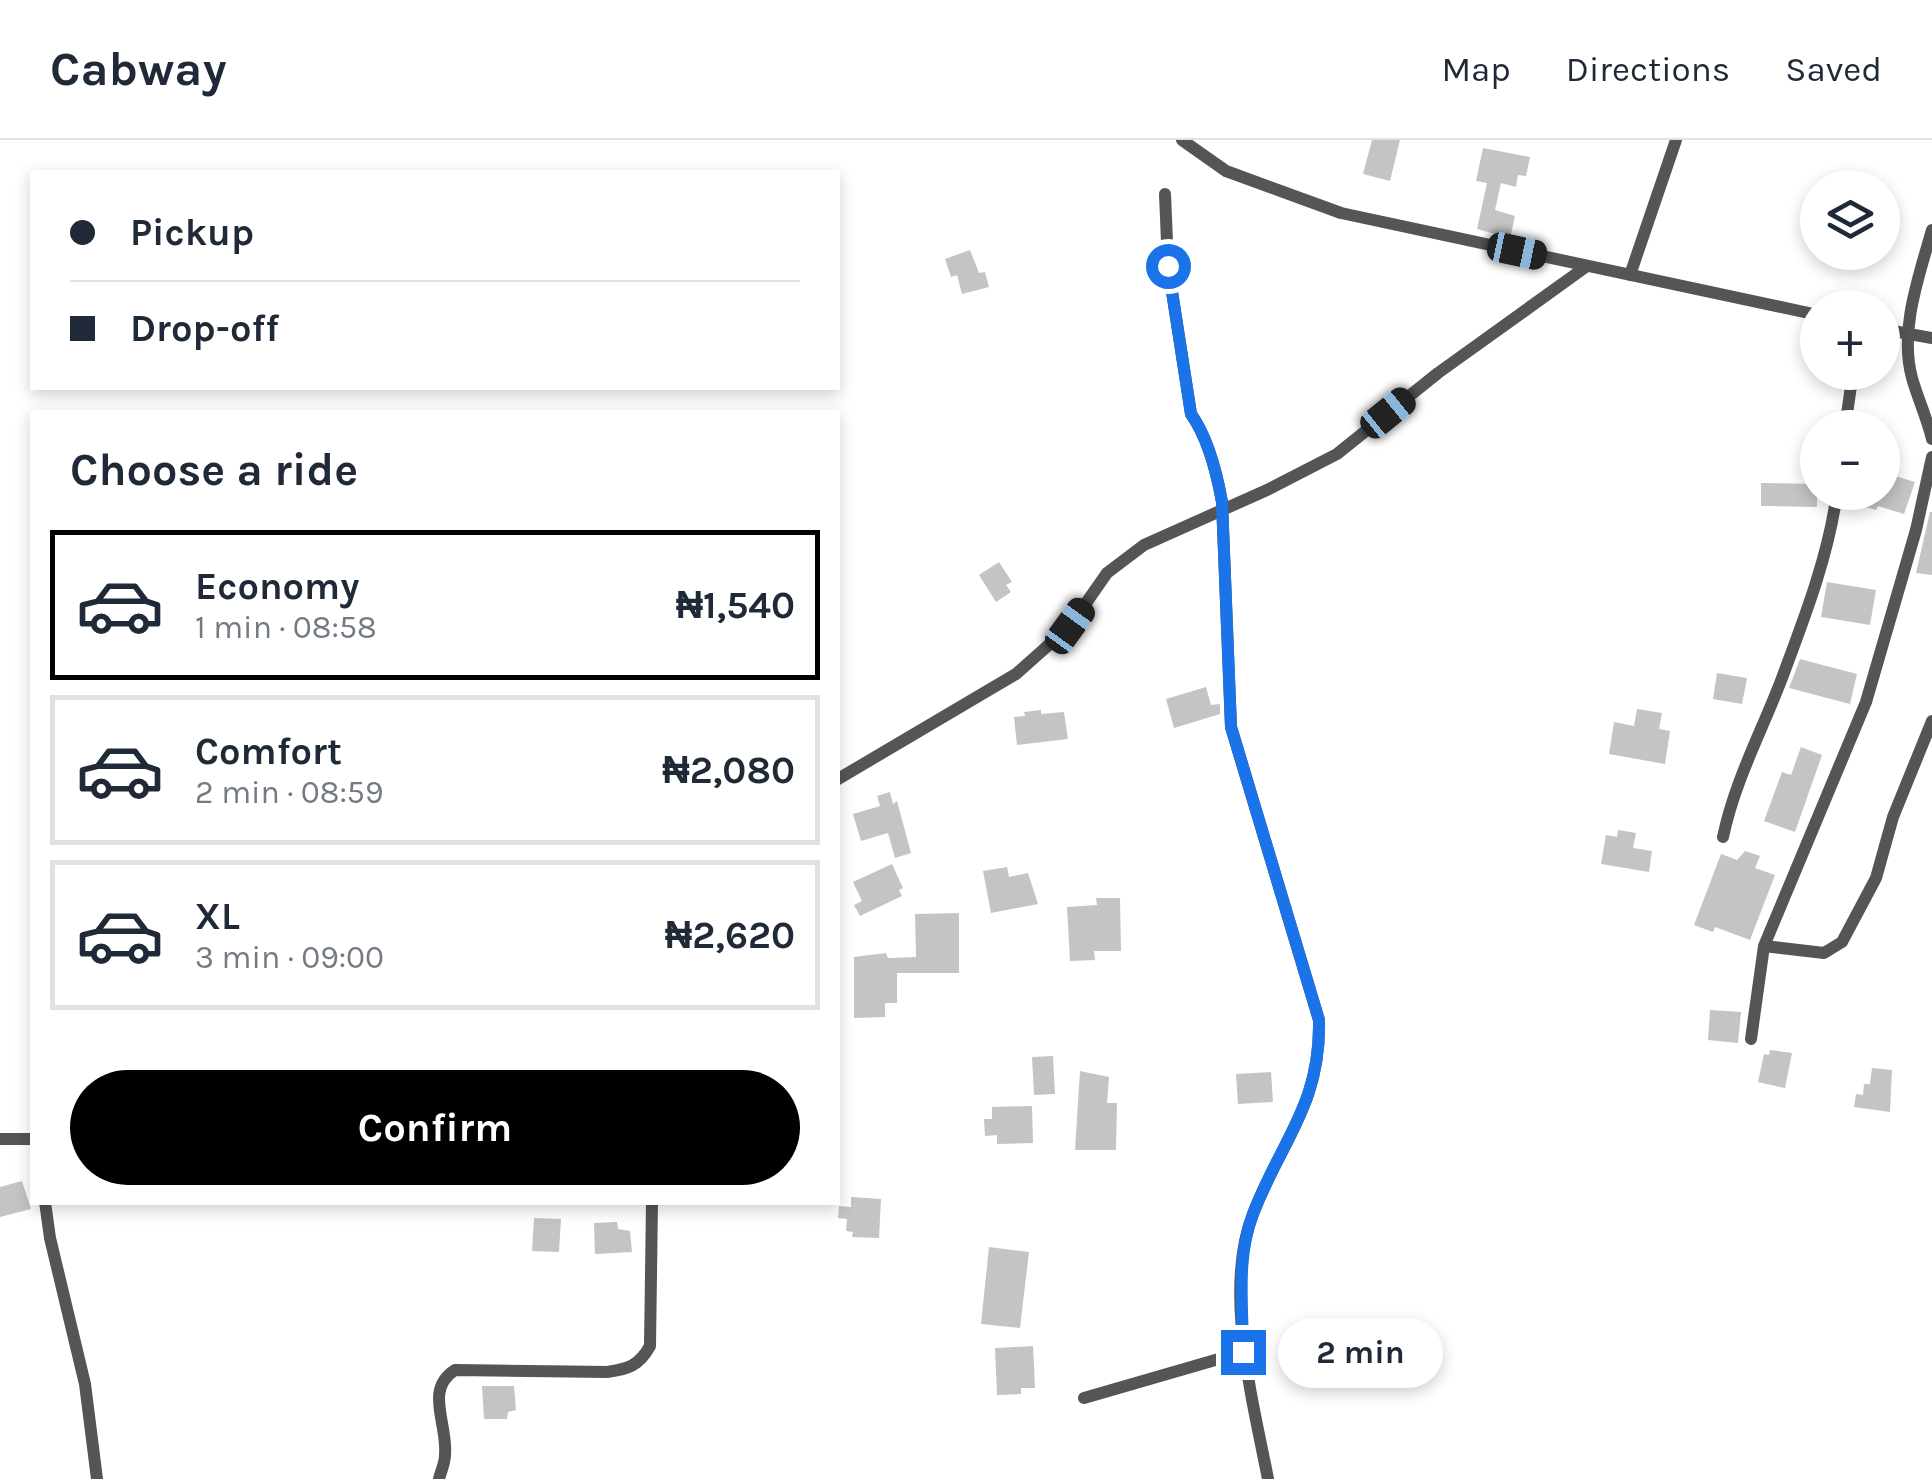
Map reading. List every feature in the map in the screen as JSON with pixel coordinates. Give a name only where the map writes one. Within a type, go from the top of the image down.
[{"type":"street","points":[[1182,140],[1226,171],[1341,213],[1800,311]]},
{"type":"street","points":[[1630,275],[1676,140]]},
{"type":"street","points":[[1164,194],[1168,266],[1191,414],[1218,481],[1222,510],[1231,727],[1319,1020],[1320,1047],[1308,1102],[1252,1215],[1242,1257],[1243,1352],[1268,1479]]},
{"type":"street","points":[[1932,230],[1908,333],[1912,376],[1932,439]]},
{"type":"street","points":[[840,778],[1016,674],[1070,626],[1108,573],[1144,544],[1337,454],[1438,373],[1587,266]]},
{"type":"street","points":[[1900,331],[1932,338]]},
{"type":"street","points":[[1751,1040],[1764,946],[1866,702],[1916,530],[1932,457]]},
{"type":"street","points":[[1722,836],[1734,789],[1782,678],[1828,540],[1834,510]]},
{"type":"street","points":[[1764,946],[1824,954],[1842,942],[1876,878],[1894,817],[1932,721]]},
{"type":"street","points":[[0,1139],[30,1139]]},
{"type":"street","points":[[45,1205],[86,1384],[96,1479]]},
{"type":"street","points":[[439,1479],[446,1455],[437,1392],[443,1378],[455,1370],[607,1372],[630,1369],[643,1359],[650,1346],[652,1205]]},
{"type":"street","points":[[1084,1398],[1243,1352]]},
{"type":"building","points":[[1372,140],[1400,140],[1390,181],[1363,174]]},
{"type":"building","points":[[1483,148],[1530,157],[1526,176],[1518,175],[1516,187],[1501,183],[1495,210],[1515,216],[1510,238],[1477,229],[1487,183],[1476,181]]},
{"type":"building","points":[[970,250],[979,273],[985,272],[989,287],[962,294],[957,275],[951,277],[945,259]]},
{"type":"building","points":[[1900,477],[1915,482],[1904,514],[1891,510],[1900,510]]},
{"type":"building","points":[[1761,483],[1800,484],[1800,507],[1761,506]]},
{"type":"building","points":[[1932,512],[1932,575],[1916,573]]},
{"type":"building","points":[[999,562],[1012,582],[1006,585],[1011,592],[996,602],[979,575]]},
{"type":"building","points":[[1827,582],[1876,590],[1870,625],[1821,617]]},
{"type":"building","points":[[1800,659],[1857,674],[1850,704],[1789,688]]},
{"type":"building","points":[[1717,673],[1747,678],[1742,704],[1713,699]]},
{"type":"building","points":[[1206,687],[1211,705],[1220,704],[1220,714],[1174,728],[1166,699]]},
{"type":"building","points":[[1637,709],[1662,713],[1659,729],[1670,731],[1665,764],[1609,754],[1614,722],[1634,726]]},
{"type":"building","points":[[1041,710],[1041,714],[1064,712],[1068,739],[1017,745],[1014,717]]},
{"type":"building","points":[[1801,747],[1822,755],[1795,832],[1764,821],[1782,772],[1791,775]]},
{"type":"building","points":[[890,792],[893,804],[897,801],[911,853],[895,858],[888,833],[861,841],[853,814],[880,806],[877,796]]},
{"type":"building","points":[[1618,830],[1636,833],[1633,848],[1652,851],[1649,872],[1601,864],[1606,835],[1617,837]]},
{"type":"building","points":[[1745,851],[1760,856],[1755,868],[1775,875],[1750,940],[1715,927],[1713,932],[1694,925],[1721,854],[1737,860]]},
{"type":"building","points":[[892,864],[903,888],[899,890],[902,896],[860,916],[854,905],[862,901],[853,882]]},
{"type":"building","points":[[1007,867],[1009,877],[1028,873],[1038,904],[991,913],[983,871]]},
{"type":"building","points":[[1096,898],[1120,898],[1121,951],[1094,951],[1095,960],[1070,961],[1067,907],[1097,905]]},
{"type":"building","points":[[959,913],[959,973],[897,973],[897,1003],[885,1003],[885,1017],[854,1018],[854,957],[886,953],[888,958],[916,957],[915,914]]},
{"type":"building","points":[[1710,1010],[1741,1012],[1738,1043],[1708,1040]]},
{"type":"building","points":[[1770,1050],[1792,1053],[1785,1088],[1758,1082],[1764,1054],[1769,1055]]},
{"type":"building","points":[[1053,1056],[1055,1094],[1034,1095],[1032,1057]]},
{"type":"building","points":[[1872,1068],[1892,1070],[1890,1112],[1854,1107],[1856,1094],[1863,1095],[1864,1084],[1870,1084]]},
{"type":"building","points":[[1080,1071],[1109,1077],[1107,1103],[1117,1103],[1116,1150],[1075,1150]]},
{"type":"building","points":[[1271,1072],[1273,1102],[1238,1104],[1236,1074]]},
{"type":"building","points":[[1032,1106],[1033,1143],[997,1144],[997,1135],[985,1136],[984,1119],[992,1119],[992,1107]]},
{"type":"building","points":[[22,1181],[31,1209],[0,1217],[0,1187]]},
{"type":"building","points":[[851,1197],[881,1199],[879,1238],[852,1237],[853,1232],[846,1231],[847,1219],[838,1218],[839,1206],[851,1207]]},
{"type":"building","points":[[534,1218],[561,1219],[559,1252],[532,1251]]},
{"type":"building","points":[[617,1222],[618,1229],[630,1231],[632,1252],[595,1254],[594,1223]]},
{"type":"building","points":[[989,1247],[1029,1252],[1020,1328],[981,1324]]},
{"type":"building","points":[[1033,1346],[1035,1388],[1021,1388],[1021,1394],[997,1395],[995,1348]]},
{"type":"building","points":[[482,1386],[514,1386],[516,1410],[508,1412],[507,1419],[484,1419]]},
{"type":"route","points":[[1168,266],[1191,414],[1198,424],[1222,502],[1231,727],[1319,1020],[1320,1047],[1308,1102],[1252,1215],[1242,1257],[1243,1352]]}]
